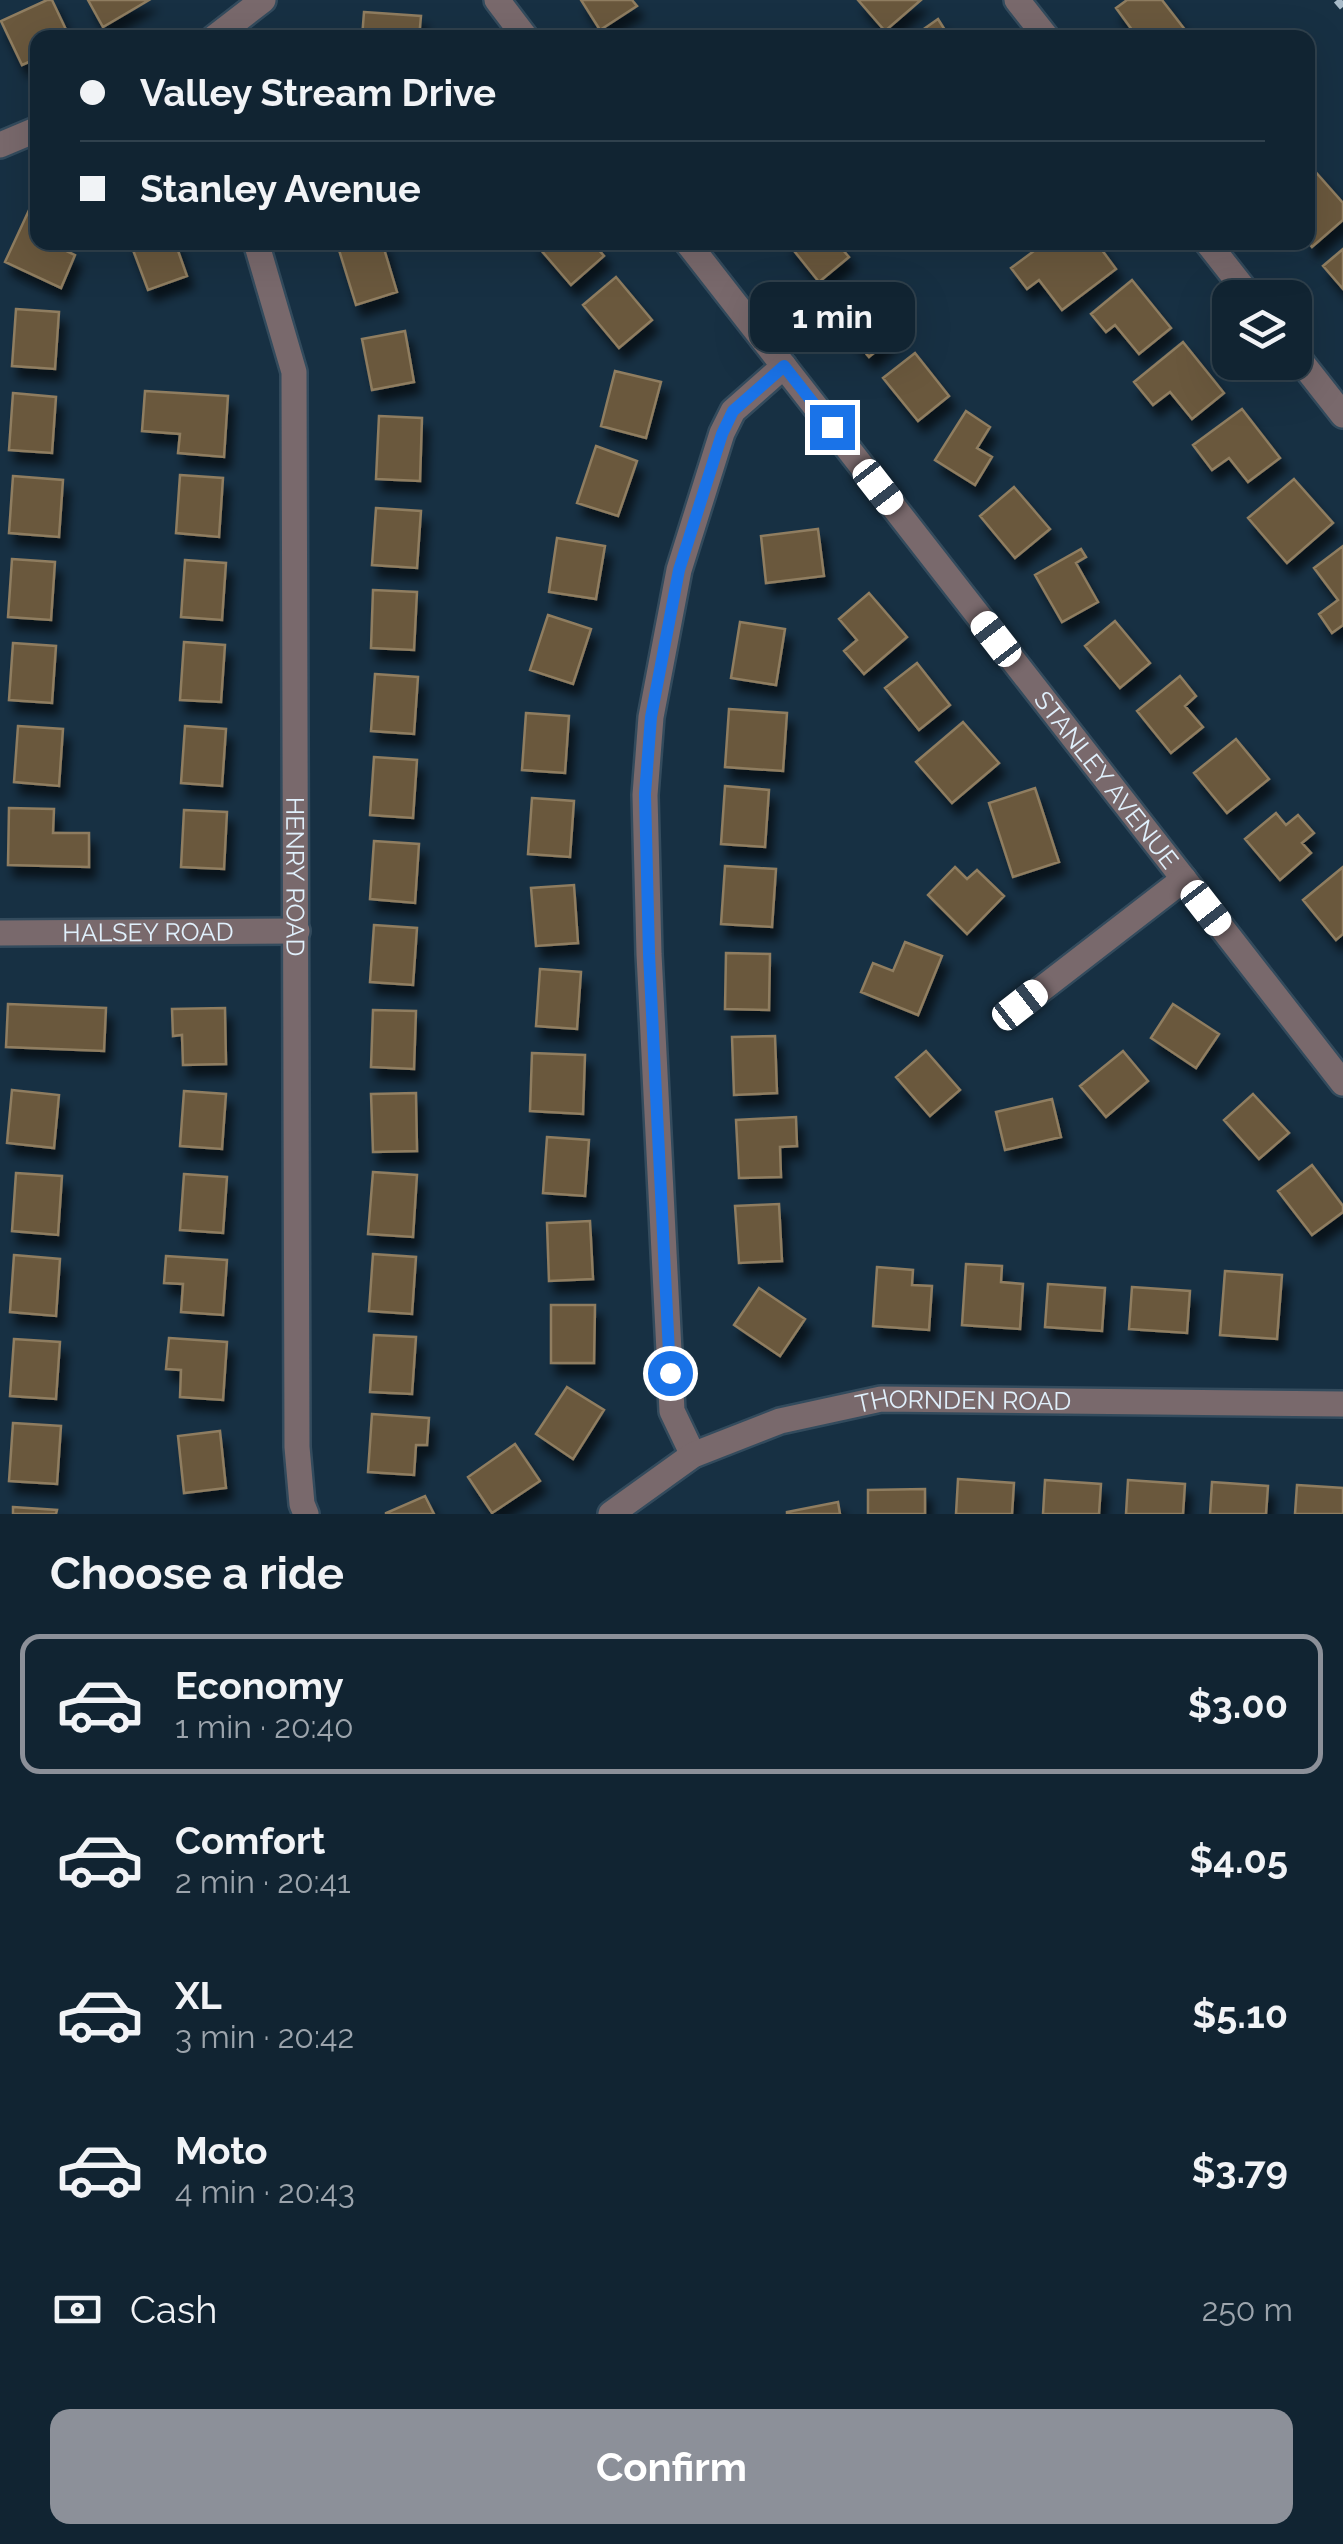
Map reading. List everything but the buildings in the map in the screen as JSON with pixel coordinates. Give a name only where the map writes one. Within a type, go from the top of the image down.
[{"type":"street","points":[[224,30],[262,0]]},
{"type":"street","points":[[497,0],[520,30]]},
{"type":"street","points":[[1017,0],[1041,30]]},
{"type":"street","points":[[0,145],[30,132]]},
{"type":"street","name":"HENRY ROAD","points":[[258,250],[294,372],[297,1447],[306,1514]]},
{"type":"street","name":"STANLEY AVENUE","points":[[693,250],[1343,1083]]},
{"type":"street","points":[[1214,250],[1236,280]]},
{"type":"street","points":[[693,1455],[672,1411],[649,954],[645,794],[651,717],[679,570],[722,434],[733,411],[784,366]]},
{"type":"street","points":[[1312,376],[1343,416]]},
{"type":"street","points":[[1020,1005],[1184,878]]},
{"type":"street","name":"HALSEY ROAD","points":[[0,932],[297,931]]},
{"type":"street","name":"THORNDEN ROAD","points":[[610,1514],[693,1455],[780,1421],[881,1399],[1343,1404]]},
{"type":"railway","points":[[1337,0],[1343,7]]},
{"type":"route","points":[[670,1373],[649,954],[645,794],[651,717],[679,570],[722,434],[733,411],[784,366],[832,427]]}]
